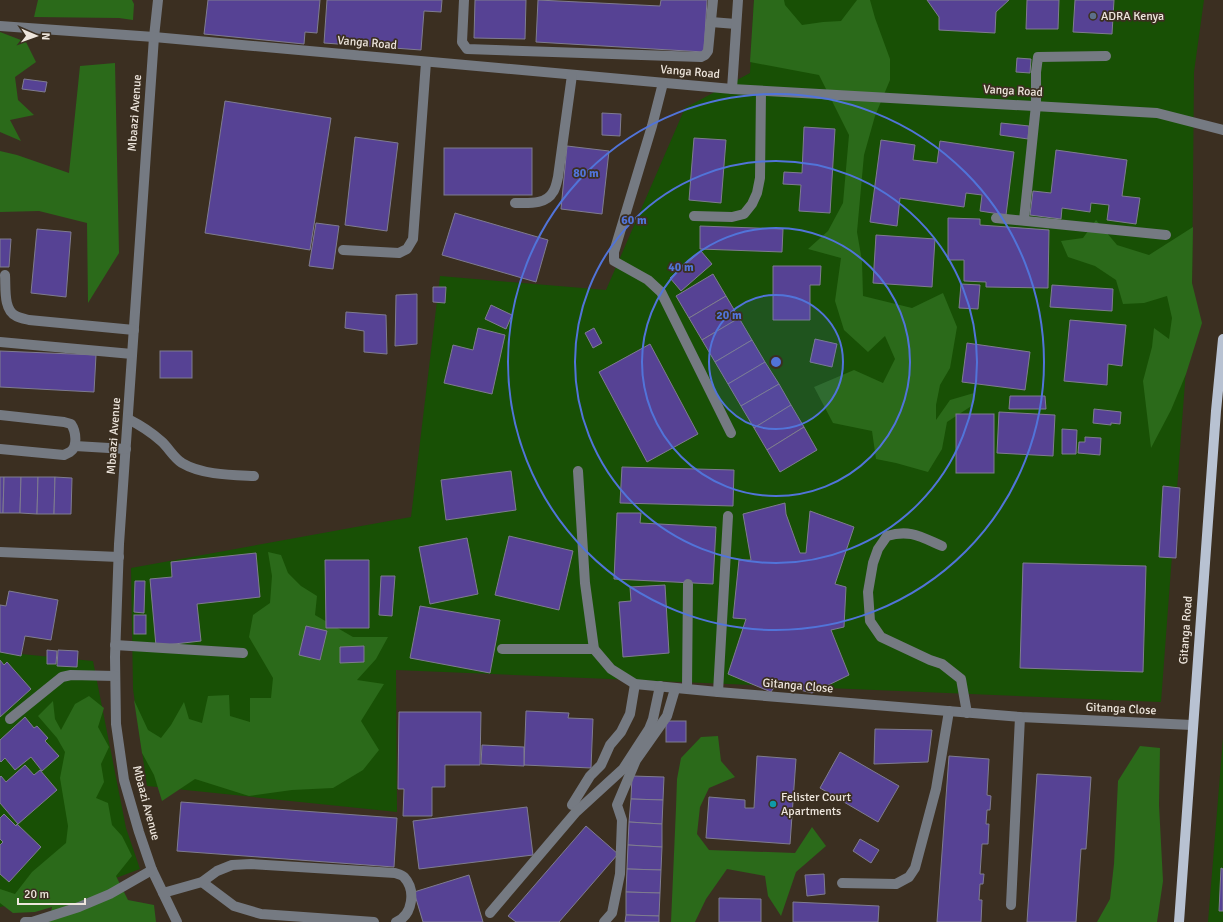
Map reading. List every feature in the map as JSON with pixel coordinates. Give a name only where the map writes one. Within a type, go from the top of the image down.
[{"type":"main road","name":"Gitanga Road","points":[[1179,922],[1192,725],[1216,410],[1223,340]]},
{"type":"street","name":"Mbaazi Avenue","points":[[158,0],[154,37],[119,558],[115,676],[116,724],[124,780],[152,870],[177,922]]},
{"type":"street","points":[[464,0],[462,42],[466,49],[701,57],[708,51],[713,0]]},
{"type":"street","points":[[732,89],[738,0]]},
{"type":"street","points":[[711,22],[736,24]]},
{"type":"street","name":"Vanga Road","points":[[0,26],[154,37],[732,89],[1157,113],[1223,130]]},
{"type":"street","points":[[1024,220],[1036,105],[1036,72],[1038,57],[1106,56]]},
{"type":"street","points":[[343,250],[399,253],[407,249],[413,239],[426,62]]},
{"type":"street","points":[[515,203],[532,203],[546,200],[554,192],[558,177],[572,75]]},
{"type":"street","points":[[664,83],[614,252],[614,261],[648,280],[661,292],[731,434]]},
{"type":"street","points":[[694,216],[732,217],[744,214],[752,204],[757,193],[760,178],[761,90]]},
{"type":"street","points":[[996,218],[1166,235]]},
{"type":"street","points":[[5,275],[7,302],[10,311],[16,316],[29,320],[134,330]]},
{"type":"street","points":[[0,342],[132,354]]},
{"type":"street","points":[[0,415],[64,422],[71,424],[75,433],[75,446],[71,452],[64,454],[0,449]]},
{"type":"street","points":[[128,420],[143,427],[162,441],[183,464],[203,471],[221,474],[254,476]]},
{"type":"street","points":[[75,446],[126,449]]},
{"type":"street","points":[[502,649],[594,649],[584,583],[578,471]]},
{"type":"street","points":[[718,692],[728,516]]},
{"type":"street","points":[[942,546],[913,533],[897,533],[886,536],[878,549],[873,563],[868,592],[870,621],[881,637],[942,664],[961,678],[967,713]]},
{"type":"street","points":[[0,552],[119,558]]},
{"type":"street","points":[[687,688],[688,584]]},
{"type":"street","points":[[115,645],[243,653]]},
{"type":"street","name":"Gitanga Close","points":[[594,649],[611,669],[635,684],[675,689],[687,688],[718,692],[1020,717],[1192,725]]},
{"type":"street","points":[[10,719],[62,677],[71,675],[115,676]]},
{"type":"street","points":[[572,805],[590,776],[601,765],[610,745],[621,732],[630,714],[635,684]]},
{"type":"street","points":[[490,913],[576,812],[623,769],[649,729],[653,719],[660,686]]},
{"type":"street","points":[[604,922],[612,913],[620,874],[622,820],[617,805],[636,760],[667,716],[675,689]]},
{"type":"street","points":[[842,883],[896,884],[909,876],[915,868],[936,789],[949,711]]},
{"type":"street","points":[[1011,905],[1020,717]]},
{"type":"street","points":[[163,893],[202,882],[217,871],[232,865],[251,864],[395,873],[404,877],[409,887],[411,899],[408,913],[403,919],[396,922]]},
{"type":"street","points":[[25,922],[32,922],[79,907],[110,894],[152,870]]},
{"type":"street","points":[[202,882],[234,906],[261,914],[374,922]]},
{"type":"green space","points":[[38,0],[132,0],[134,4],[133,20],[119,18],[34,17]]},
{"type":"green space","points":[[754,0],[1204,0],[1194,72],[1192,289],[1161,702],[396,670],[397,812],[147,786],[133,689],[131,568],[411,517],[440,276],[606,290],[685,108],[750,73]]},
{"type":"green space","points":[[754,0],[784,0],[785,5],[802,25],[841,21],[857,0],[870,0],[890,59],[890,80],[875,116],[864,155],[857,232],[862,261],[863,296],[912,308],[943,293],[957,327],[950,368],[940,385],[936,405],[936,420],[950,400],[974,393],[973,405],[947,422],[942,449],[928,472],[876,459],[872,431],[833,423],[814,387],[854,370],[883,383],[895,359],[885,336],[868,352],[844,330],[835,301],[841,258],[808,249],[828,231],[843,203],[849,135],[819,75],[750,62]]},
{"type":"green space","points":[[0,32],[26,42],[36,62],[15,77],[18,100],[34,115],[10,120],[21,141],[0,132]]},
{"type":"green space","points":[[115,63],[119,253],[88,303],[87,223],[39,211],[0,212],[0,151],[17,155],[69,173],[80,66]]},
{"type":"green space","points":[[1096,220],[1117,245],[1149,255],[1193,227],[1192,283],[1202,323],[1186,374],[1171,410],[1151,448],[1143,381],[1152,347],[1154,328],[1169,339],[1172,318],[1167,296],[1144,303],[1123,304],[1116,280],[1095,266],[1068,257],[1061,241],[1083,238]]},
{"type":"green space","points":[[268,552],[281,555],[288,573],[301,586],[317,596],[315,615],[353,637],[388,637],[376,659],[357,680],[384,684],[361,721],[379,750],[363,770],[333,788],[292,790],[249,796],[195,779],[162,801],[154,775],[142,753],[134,700],[148,730],[161,738],[171,725],[184,702],[189,719],[202,723],[208,696],[229,695],[230,716],[250,722],[250,698],[271,698],[273,678],[249,637],[253,615],[270,603],[272,576]]},
{"type":"green space","points":[[0,652],[93,661],[126,828],[140,869],[79,892],[0,907]]},
{"type":"green space","points":[[89,696],[104,708],[98,727],[109,747],[101,764],[104,782],[96,798],[108,803],[112,825],[122,836],[132,856],[116,876],[128,900],[154,905],[156,922],[49,922],[52,907],[35,912],[13,913],[0,903],[0,889],[15,894],[32,872],[66,843],[68,826],[60,778],[65,752],[57,738],[38,716],[53,701],[55,719],[61,730],[75,704]]},
{"type":"green space","points":[[718,736],[721,761],[735,777],[709,788],[700,807],[697,834],[709,850],[795,853],[812,827],[826,846],[796,872],[781,916],[768,896],[765,876],[727,869],[706,899],[695,922],[671,922],[677,779],[681,758],[701,737]]},
{"type":"green space","points":[[1223,738],[1223,922],[1208,922]]},
{"type":"green space","points":[[1140,746],[1160,748],[1159,805],[1163,881],[1157,922],[1097,922],[1110,899],[1114,864],[1118,781]]},
{"type":"building","points":[[208,0],[320,0],[317,33],[305,32],[304,44],[204,34]]},
{"type":"building","points":[[327,0],[442,0],[441,12],[424,11],[421,50],[324,43]]},
{"type":"building","points":[[475,0],[526,0],[525,39],[474,38]]},
{"type":"building","points":[[538,0],[660,6],[661,0],[707,0],[704,52],[536,42]]},
{"type":"building","points":[[927,0],[1009,0],[996,12],[995,33],[939,30],[939,17]]},
{"type":"building","points":[[1027,0],[1059,0],[1058,29],[1026,29]]},
{"type":"building","name":"ADRA Kenya","points":[[1075,0],[1114,0],[1112,34],[1073,32]]},
{"type":"building","points":[[1017,58],[1031,59],[1030,73],[1016,72]]},
{"type":"building","points":[[24,79],[47,82],[45,92],[22,89]]},
{"type":"building","points":[[225,101],[331,118],[310,250],[205,233]]},
{"type":"building","points":[[602,113],[621,114],[620,136],[602,135]]},
{"type":"building","points":[[1001,123],[1029,126],[1028,139],[1000,135]]},
{"type":"building","points":[[804,127],[835,129],[830,213],[799,211],[801,185],[783,184],[784,172],[802,173]]},
{"type":"building","points":[[355,137],[398,143],[387,231],[345,225]]},
{"type":"building","points":[[694,138],[726,140],[721,203],[689,200]]},
{"type":"building","points":[[881,140],[915,145],[913,160],[937,163],[940,141],[1014,152],[1006,215],[980,211],[982,195],[966,193],[964,207],[900,198],[897,226],[870,222]]},
{"type":"building","points":[[567,146],[609,151],[602,214],[561,209]]},
{"type":"building","points":[[444,148],[532,148],[532,195],[444,195]]},
{"type":"building","points":[[1056,150],[1127,160],[1122,196],[1140,198],[1136,224],[1107,220],[1109,205],[1091,203],[1090,212],[1062,208],[1061,219],[1030,215],[1033,191],[1051,193]]},
{"type":"building","points":[[455,213],[548,240],[536,282],[442,255]]},
{"type":"building","points":[[948,218],[980,219],[980,225],[1049,230],[1048,288],[986,287],[986,282],[964,281],[964,260],[948,260]]},
{"type":"building","points":[[316,223],[339,226],[333,269],[309,266]]},
{"type":"building","points":[[700,226],[783,229],[782,252],[700,249]]},
{"type":"building","points":[[37,229],[71,232],[66,297],[31,293]]},
{"type":"building","points":[[876,235],[935,239],[932,287],[873,283]]},
{"type":"building","points":[[0,239],[11,239],[9,267],[0,267]]},
{"type":"building","points":[[701,251],[712,264],[681,291],[670,278]]},
{"type":"building","points":[[773,266],[821,266],[820,285],[810,285],[810,320],[773,320]]},
{"type":"building","points":[[713,274],[726,296],[689,318],[676,296]]},
{"type":"building","points":[[961,284],[980,285],[978,309],[959,308]]},
{"type":"building","points":[[1052,285],[1113,289],[1112,311],[1050,307]]},
{"type":"building","points":[[433,287],[446,287],[445,303],[433,302]]},
{"type":"building","points":[[417,294],[417,344],[395,346],[396,295]]},
{"type":"building","points":[[726,296],[739,318],[702,340],[689,318]]},
{"type":"building","points":[[491,305],[512,315],[506,329],[485,319]]},
{"type":"building","points":[[346,312],[386,315],[387,354],[364,352],[364,331],[345,328]]},
{"type":"building","points":[[739,318],[752,340],[715,362],[702,340]]},
{"type":"building","points":[[1070,320],[1126,325],[1122,366],[1108,364],[1107,385],[1064,381]]},
{"type":"building","points":[[478,328],[505,335],[492,394],[444,383],[453,345],[473,350]]},
{"type":"building","points":[[594,328],[602,343],[593,348],[585,333]]},
{"type":"building","points":[[815,339],[837,344],[832,367],[810,362]]},
{"type":"building","points":[[752,340],[765,362],[728,384],[715,362]]},
{"type":"building","points":[[967,343],[1030,352],[1025,390],[962,382]]},
{"type":"building","points":[[650,344],[698,434],[647,462],[599,372]]},
{"type":"building","points":[[0,351],[96,355],[94,392],[0,387]]},
{"type":"building","points":[[160,351],[192,351],[192,378],[160,378]]},
{"type":"building","points":[[765,362],[779,384],[741,406],[728,384]]},
{"type":"building","points":[[779,384],[791,405],[754,428],[741,406]]},
{"type":"building","points":[[1010,396],[1045,396],[1046,409],[1009,409]]},
{"type":"building","points":[[791,405],[804,427],[767,450],[754,428]]},
{"type":"building","points":[[1094,409],[1121,412],[1120,424],[1111,423],[1111,425],[1093,423]]},
{"type":"building","points":[[999,412],[1055,415],[1053,456],[997,453]]},
{"type":"building","points":[[956,414],[994,414],[994,473],[956,473]]},
{"type":"building","points":[[804,427],[817,450],[780,472],[767,450]]},
{"type":"building","points":[[1062,429],[1077,430],[1076,454],[1062,454]]},
{"type":"building","points":[[1085,437],[1101,438],[1100,455],[1078,453],[1079,442],[1085,442]]},
{"type":"building","points":[[622,467],[734,470],[733,506],[620,503]]},
{"type":"building","points":[[511,471],[516,510],[446,520],[441,480]]},
{"type":"building","points":[[0,477],[4,477],[3,513],[0,513]]},
{"type":"building","points":[[4,477],[21,477],[20,513],[3,513]]},
{"type":"building","points":[[21,477],[38,477],[37,514],[20,513]]},
{"type":"building","points":[[38,477],[55,477],[54,514],[37,514]]},
{"type":"building","points":[[55,477],[72,478],[71,514],[54,514]]},
{"type":"building","points":[[1163,486],[1180,488],[1176,558],[1159,557]]},
{"type":"building","points":[[785,503],[786,514],[800,553],[806,553],[810,511],[854,527],[835,584],[846,587],[844,627],[831,630],[849,675],[812,693],[776,684],[771,692],[728,674],[746,619],[733,618],[739,560],[751,560],[743,514]]},
{"type":"building","points":[[617,513],[641,513],[640,523],[716,527],[713,584],[614,579]]},
{"type":"building","points":[[509,536],[573,551],[559,610],[495,595]]},
{"type":"building","points":[[467,538],[478,594],[430,604],[419,547]]},
{"type":"building","points":[[256,553],[260,597],[197,604],[201,641],[156,646],[150,579],[172,577],[171,562]]},
{"type":"building","points":[[325,560],[369,560],[369,628],[326,628]]},
{"type":"building","points":[[1023,563],[1146,566],[1143,672],[1020,668]]},
{"type":"building","points":[[381,576],[395,576],[392,616],[379,615]]},
{"type":"building","points":[[135,581],[145,581],[144,613],[134,612]]},
{"type":"building","points":[[665,585],[669,653],[623,657],[619,602],[631,601],[630,587]]},
{"type":"building","points":[[9,591],[58,600],[51,640],[25,636],[21,656],[0,652],[0,605],[6,606]]},
{"type":"building","points":[[420,606],[500,620],[490,673],[410,658]]},
{"type":"building","points":[[134,615],[146,615],[146,634],[134,634]]},
{"type":"building","points":[[306,626],[327,631],[320,660],[299,655]]},
{"type":"building","points":[[364,646],[364,662],[340,663],[340,647]]},
{"type":"building","points":[[47,650],[57,651],[56,664],[47,664]]},
{"type":"building","points":[[58,650],[78,651],[77,667],[57,666]]},
{"type":"building","points":[[0,660],[4,665],[7,662],[31,689],[0,717]]},
{"type":"building","points":[[526,711],[569,713],[568,718],[593,719],[591,768],[524,765]]},
{"type":"building","points":[[399,712],[481,712],[480,765],[445,765],[445,787],[432,787],[432,816],[403,816],[404,789],[398,789]]},
{"type":"building","points":[[25,717],[34,728],[37,726],[48,738],[45,741],[59,756],[42,771],[31,757],[15,770],[5,758],[1,762],[0,761],[0,740]]},
{"type":"building","points":[[666,721],[686,721],[686,742],[666,742]]},
{"type":"building","points":[[875,729],[932,730],[928,762],[874,764]]},
{"type":"building","points":[[482,745],[524,747],[524,766],[481,764]]},
{"type":"building","points":[[840,752],[899,786],[878,822],[820,788]]},
{"type":"building","name":"Felister Court Apartments","points":[[757,756],[796,759],[790,844],[706,838],[709,797],[745,800],[745,808],[754,808]]},
{"type":"building","points":[[949,756],[989,759],[987,795],[991,796],[990,810],[987,810],[986,824],[989,824],[988,844],[982,844],[980,874],[984,874],[983,884],[980,884],[979,900],[982,900],[981,922],[937,922]]},
{"type":"building","points":[[25,765],[34,775],[40,770],[57,790],[18,824],[0,803],[0,777],[1,776],[6,782]]},
{"type":"building","points":[[1037,774],[1091,777],[1086,849],[1081,849],[1076,922],[1027,922]]},
{"type":"building","points":[[632,776],[664,777],[663,800],[631,799]]},
{"type":"building","points":[[631,799],[663,800],[662,824],[629,822]]},
{"type":"building","points":[[181,802],[397,818],[394,867],[177,851]]},
{"type":"building","points":[[527,807],[533,855],[419,869],[413,821]]},
{"type":"building","points":[[4,814],[41,847],[9,882],[0,874],[0,845],[3,842],[0,839],[0,818]]},
{"type":"building","points":[[629,822],[662,824],[662,847],[628,845]]},
{"type":"building","points":[[586,826],[618,854],[559,922],[516,922],[508,916]]},
{"type":"building","points":[[860,839],[879,850],[871,863],[853,851]]},
{"type":"building","points":[[628,845],[662,847],[661,870],[627,869]]},
{"type":"building","points":[[1221,868],[1223,869],[1223,911],[1219,911]]},
{"type":"building","points":[[627,869],[661,870],[660,893],[626,892]]},
{"type":"building","points":[[824,874],[825,894],[807,896],[805,875]]},
{"type":"building","points":[[469,875],[483,922],[423,922],[414,892]]},
{"type":"building","points":[[626,892],[660,893],[659,916],[626,915]]},
{"type":"building","points":[[719,898],[761,899],[761,922],[719,922]]},
{"type":"building","points":[[793,902],[879,906],[878,922],[793,922]]},
{"type":"building","points":[[626,915],[659,916],[659,922],[625,922]]},
{"type":"place","name":"ADRA Kenya","points":[[1093,16]]},
{"type":"place","name":"Felister Court Apartments","points":[[773,804]]}]
